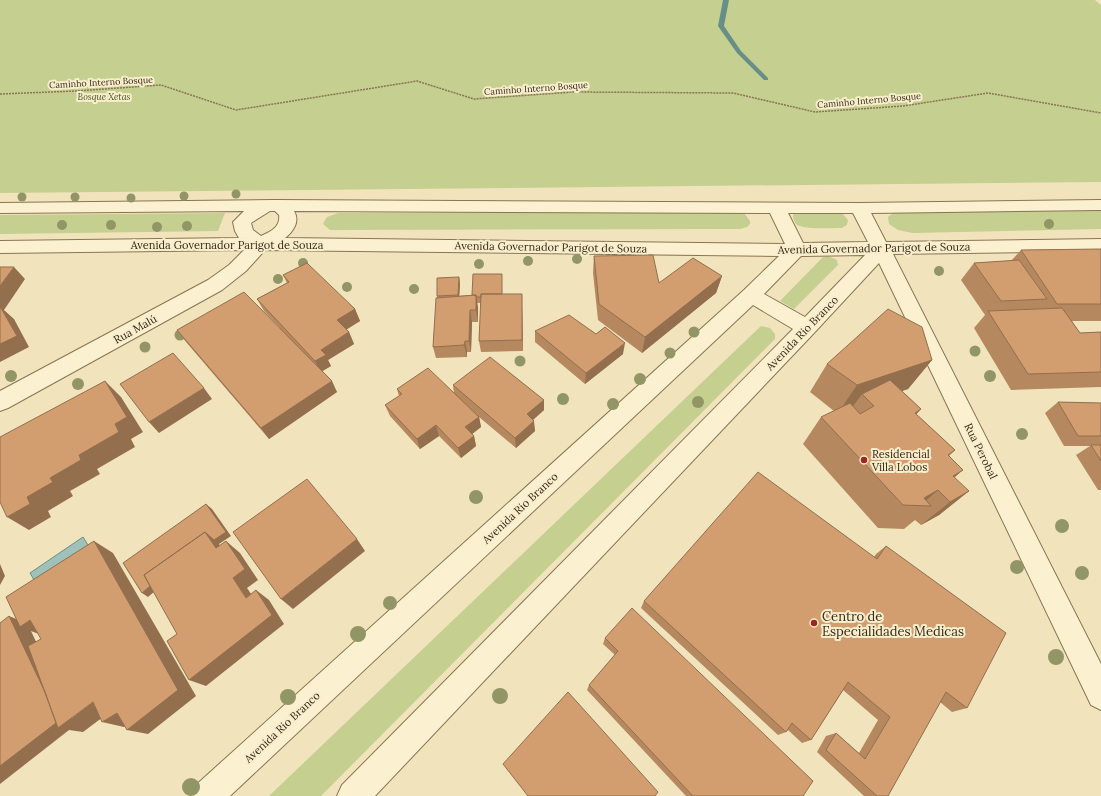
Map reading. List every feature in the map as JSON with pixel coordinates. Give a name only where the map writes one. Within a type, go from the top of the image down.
[{"type":"street","points":[[0,208],[274,205],[859,208],[1101,205]]},
{"type":"street","points":[[274,205],[283,209],[288,215],[288,222],[284,230],[275,238],[262,244],[250,239],[243,231],[242,222],[250,213],[261,208],[274,205]]},
{"type":"street","points":[[776,207],[797,249]]},
{"type":"street","name":"Rua Perobal","points":[[859,208],[881,249],[1101,695]]},
{"type":"street","name":"Avenida Governador Parigot de Souza","points":[[0,247],[262,244],[881,249],[1101,245]]},
{"type":"street","name":"Rua Malú","points":[[0,402],[215,285],[242,265],[262,244]]},
{"type":"street","name":"Avenida Rio Branco","points":[[208,796],[751,295],[797,249]]},
{"type":"street","name":"Avenida Rio Branco","points":[[354,796],[807,328],[881,249]]},
{"type":"street","points":[[751,295],[807,328]]},
{"type":"path","name":"Caminho Interno Bosque","points":[[0,94],[76,91],[161,85],[236,110],[417,81],[474,99],[573,92],[733,93],[815,112],[903,106],[988,93],[1101,113]]},
{"type":"green space","name":"Bosque Xetas","points":[[0,0],[1095,0],[1101,5],[1101,182],[0,193]]},
{"type":"green space","points":[[1101,208],[1101,229],[912,233],[898,230],[889,224],[888,217],[893,213],[905,212]]},
{"type":"green space","points":[[733,211],[744,213],[750,221],[750,224],[747,227],[740,229],[330,230],[323,224],[327,217],[338,213]]},
{"type":"green space","points":[[797,211],[836,211],[842,213],[848,220],[847,225],[842,228],[811,228],[800,226],[796,224],[793,217]]},
{"type":"green space","points":[[225,213],[218,231],[0,234],[0,215]]},
{"type":"green space","points":[[828,256],[837,260],[838,265],[794,309],[780,301],[823,257]]},
{"type":"green space","points":[[761,326],[770,328],[775,334],[775,339],[321,796],[269,796]]},
{"type":"water","points":[[83,537],[93,553],[40,590],[30,573]]},
{"type":"building","points":[[1101,249],[1101,304],[1057,304],[1021,250]]},
{"type":"building","points":[[653,255],[659,283],[693,258],[722,276],[645,337],[599,304],[594,256]]},
{"type":"building","points":[[1019,260],[1047,299],[1001,301],[974,263]]},
{"type":"building","points":[[307,263],[355,309],[337,320],[349,332],[321,350],[326,355],[315,361],[257,299],[289,282],[283,275]]},
{"type":"building","points":[[0,267],[14,267],[0,286]]},
{"type":"building","points":[[473,274],[502,274],[502,294],[481,294],[481,297],[472,295]]},
{"type":"building","points":[[459,277],[458,295],[437,296],[437,278]]},
{"type":"building","points":[[244,292],[332,381],[261,428],[177,330]]},
{"type":"building","points":[[481,294],[522,294],[522,340],[479,341]]},
{"type":"building","points":[[476,295],[476,310],[470,310],[469,341],[465,341],[464,345],[433,347],[436,298]]},
{"type":"building","points":[[0,308],[17,336],[0,344]]},
{"type":"building","points":[[1062,308],[1080,333],[1101,332],[1101,372],[1028,374],[988,311]]},
{"type":"building","points":[[888,309],[922,327],[932,360],[857,385],[827,364]]},
{"type":"building","points":[[569,315],[596,334],[605,327],[625,343],[586,373],[535,331]]},
{"type":"building","points":[[173,353],[204,388],[149,422],[120,384]]},
{"type":"building","points":[[490,357],[544,400],[527,414],[534,421],[515,438],[453,385]]},
{"type":"building","points":[[428,368],[479,417],[465,427],[474,436],[458,448],[436,425],[417,439],[385,405],[402,394],[397,389]]},
{"type":"building","points":[[890,380],[921,409],[915,413],[955,450],[948,455],[963,470],[953,476],[969,491],[950,502],[938,490],[924,498],[931,506],[903,505],[821,417],[850,403],[860,414],[874,406],[862,394]]},
{"type":"building","points":[[105,381],[127,417],[115,424],[119,432],[79,455],[81,460],[50,478],[53,482],[27,497],[30,504],[7,517],[0,502],[0,437]]},
{"type":"building","points":[[1058,402],[1101,403],[1101,436],[1078,436]]},
{"type":"building","points":[[1091,445],[1101,445],[1101,461]]},
{"type":"building","name":"Centro de Especialidades Medicas","points":[[758,472],[877,559],[886,546],[1006,633],[967,708],[946,692],[888,796],[877,796],[826,750],[836,733],[865,759],[890,717],[848,682],[811,740],[792,723],[786,732],[644,601]]},
{"type":"building","points":[[307,479],[357,539],[281,599],[233,532]]},
{"type":"building","points":[[206,504],[226,532],[214,540],[205,532],[144,575],[150,586],[142,593],[123,563]]},
{"type":"building","points":[[205,532],[216,548],[226,541],[245,569],[233,578],[246,598],[256,590],[272,615],[189,680],[167,641],[177,634],[144,575]]},
{"type":"building","points":[[94,541],[178,690],[127,730],[117,713],[102,722],[93,702],[58,728],[28,646],[41,639],[30,620],[20,627],[6,597]]},
{"type":"building","points":[[632,608],[813,781],[803,796],[693,796],[589,685],[618,651],[605,638]]},
{"type":"building","points":[[9,616],[45,692],[56,723],[0,766],[0,623]]},
{"type":"building","points":[[568,692],[658,792],[655,796],[528,796],[503,764]]},
{"type":"waterway","points":[[726,0],[721,26],[739,52],[766,79]]},
{"type":"place","name":"Residencial Villa Lobos","points":[[864,460]]},
{"type":"place","name":"Centro de Especialidades Medicas","points":[[814,623]]}]
